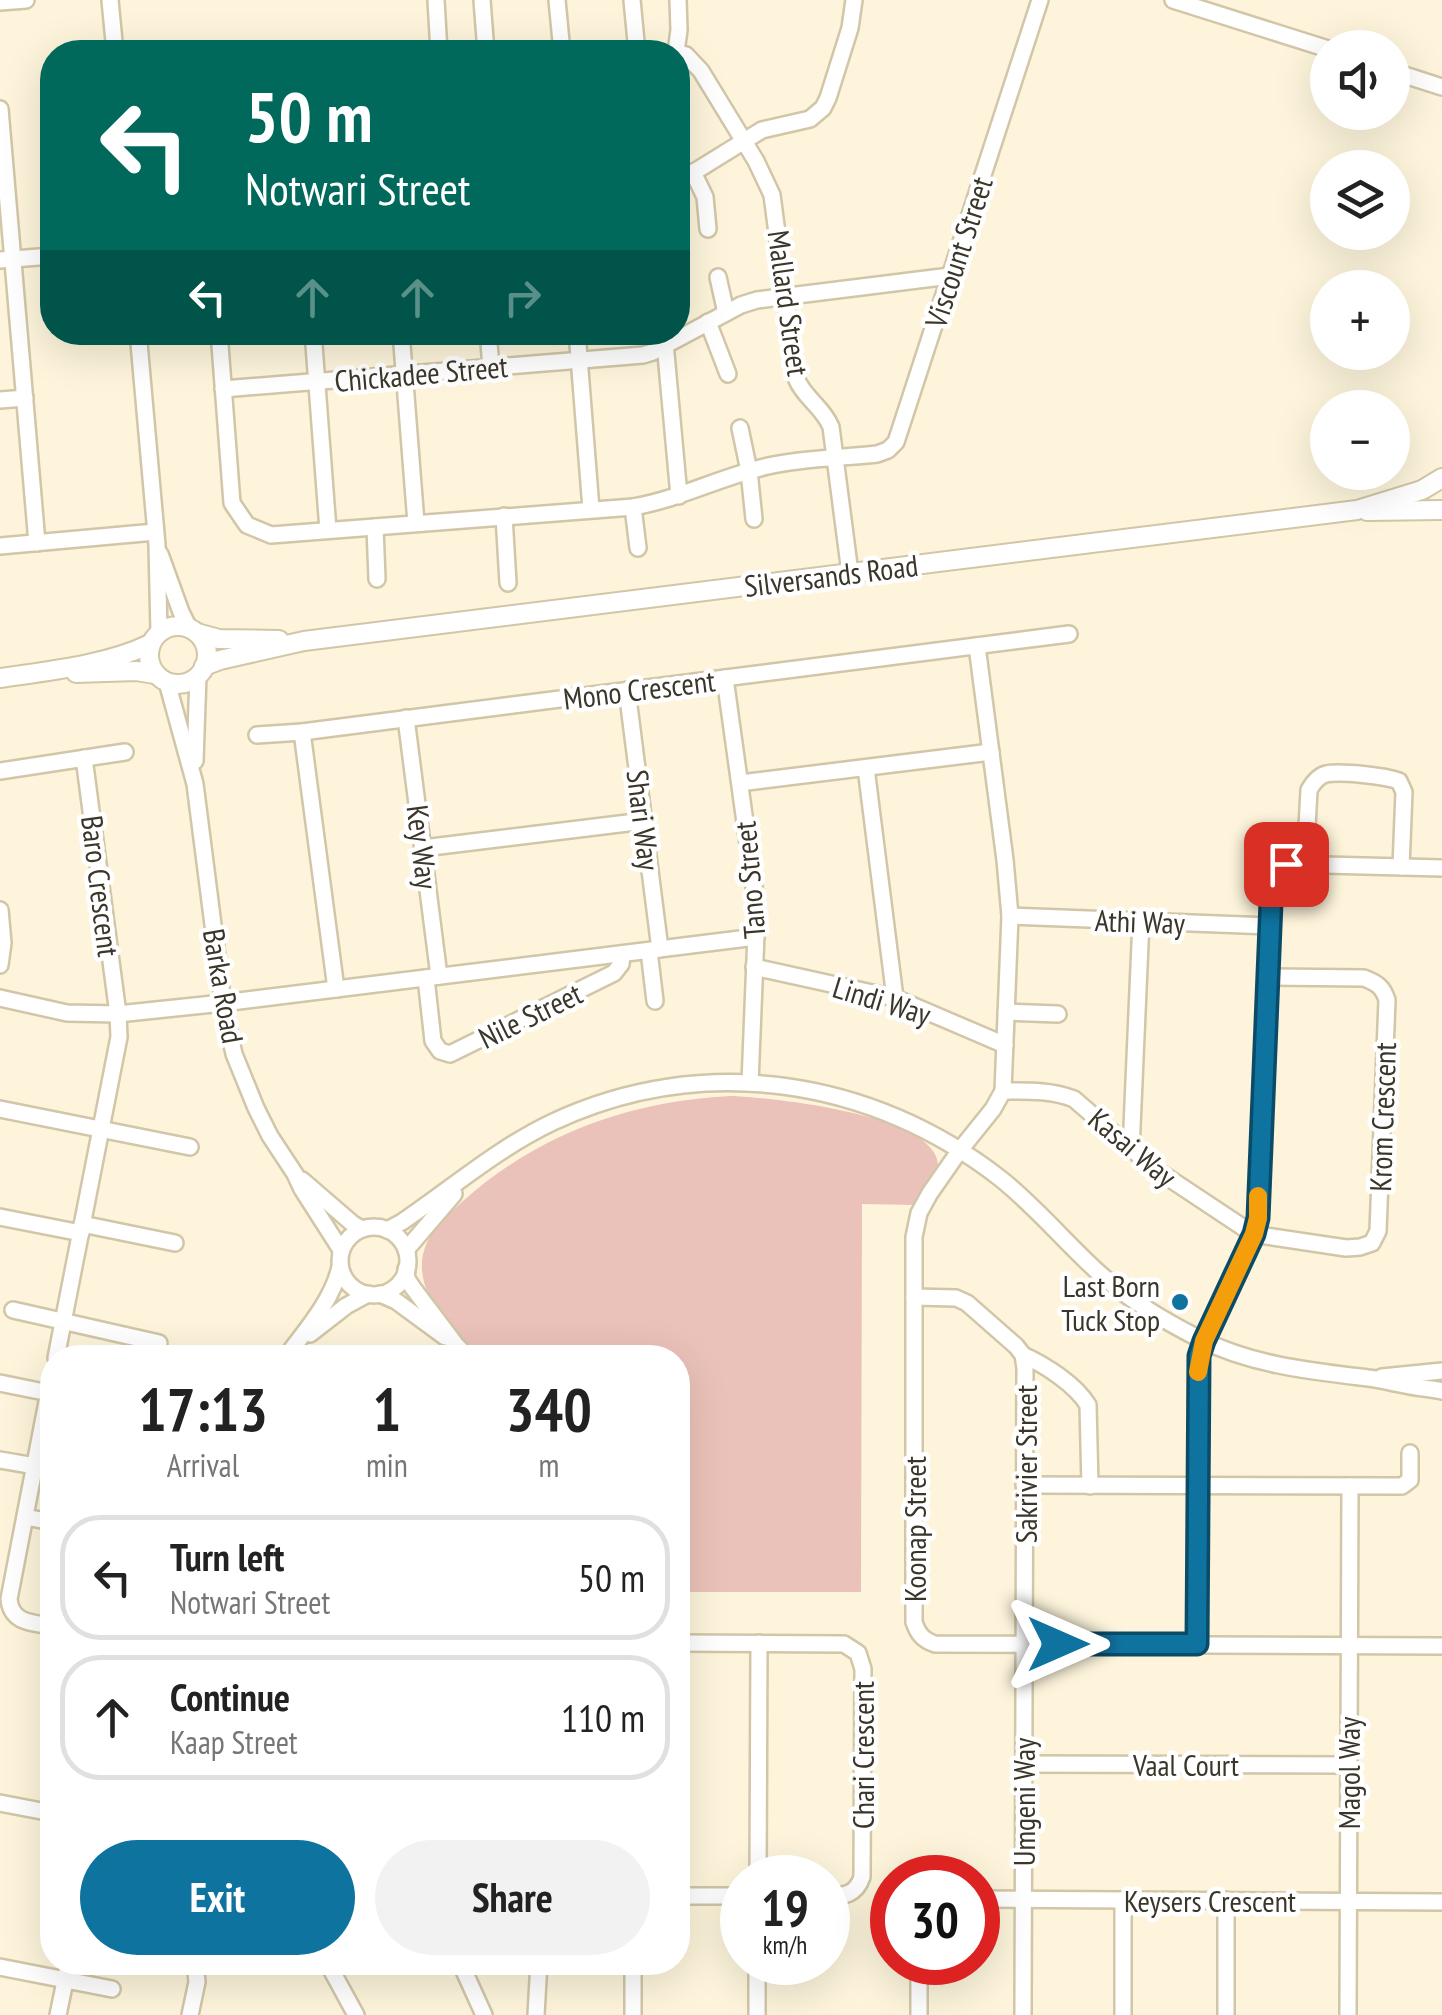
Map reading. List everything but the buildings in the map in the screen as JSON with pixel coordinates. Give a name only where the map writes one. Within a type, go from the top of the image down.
[{"type":"street","points":[[0,2],[26,0]]},
{"type":"street","points":[[110,0],[114,40]]},
{"type":"street","points":[[436,0],[439,40]]},
{"type":"street","points":[[482,0],[485,40]]},
{"type":"street","points":[[557,0],[561,40]]},
{"type":"street","points":[[632,0],[636,40]]},
{"type":"street","points":[[678,0],[678,40]]},
{"type":"street","points":[[690,174],[762,130],[810,119],[823,108],[850,28],[854,0]]},
{"type":"street","name":"Viscount Street","points":[[835,458],[877,454],[896,442],[1040,0]]},
{"type":"street","points":[[1173,0],[1310,43]]},
{"type":"street","name":"Mallard Street","points":[[690,59],[701,70],[756,161],[772,195],[796,378],[802,392],[831,427],[850,573]]},
{"type":"street","points":[[1410,77],[1442,87]]},
{"type":"street","points":[[0,110],[7,260],[25,398],[37,542]]},
{"type":"street","points":[[693,172],[705,197],[708,229]]},
{"type":"street","points":[[7,260],[40,257]]},
{"type":"street","name":"Chickadee Street","points":[[690,329],[757,300],[950,276]]},
{"type":"street","points":[[718,278],[726,313]]},
{"type":"street","points":[[708,322],[728,374]]},
{"type":"street","points":[[139,345],[156,539],[155,638],[149,660],[161,678]]},
{"type":"street","points":[[219,345],[232,503],[247,525],[271,535],[634,506],[660,502],[749,471],[835,458]]},
{"type":"street","points":[[314,345],[328,530]]},
{"type":"street","points":[[402,345],[416,524]]},
{"type":"street","points":[[489,345],[491,367]]},
{"type":"street","points":[[578,345],[590,509]]},
{"type":"street","name":"Chickadee Street","points":[[223,389],[642,355],[653,352],[659,345]]},
{"type":"street","points":[[665,345],[679,496]]},
{"type":"street","points":[[0,400],[25,398]]},
{"type":"street","points":[[740,428],[754,519]]},
{"type":"street","name":"Silversands Road","points":[[193,630],[218,639],[304,641],[1357,510],[1422,490],[1442,478]]},
{"type":"street","points":[[634,506],[638,548]]},
{"type":"street","name":"Silversands Road","points":[[1357,510],[1442,510]]},
{"type":"street","points":[[504,516],[508,582]]},
{"type":"street","points":[[375,526],[377,579]]},
{"type":"street","points":[[0,546],[156,539]]},
{"type":"street","points":[[30,674],[136,671],[184,683],[201,671],[206,648],[181,612],[156,539]]},
{"type":"street","points":[[0,678],[136,651],[174,626],[193,630]]},
{"type":"street","name":"Mono Crescent","points":[[257,735],[1069,634]]},
{"type":"street","name":"Silversands Road","points":[[201,671],[304,641]]},
{"type":"street","points":[[960,1150],[1003,1091],[1010,916],[977,646]]},
{"type":"street","name":"Barka Road","points":[[194,784],[201,671]]},
{"type":"street","name":"Barka Road","points":[[161,678],[194,784],[223,1003],[242,1078],[270,1136],[341,1250]]},
{"type":"street","name":"Tano Street","points":[[726,678],[757,908],[750,1083]]},
{"type":"street","name":"Shari Way","points":[[627,690],[644,821],[654,950]]},
{"type":"street","name":"Key Way","points":[[406,718],[423,848],[433,977]]},
{"type":"street","points":[[302,732],[336,989]]},
{"type":"street","points":[[0,771],[124,752]]},
{"type":"street","points":[[740,783],[991,752]]},
{"type":"street","name":"Baro Crescent","points":[[58,1345],[119,1037],[84,758]]},
{"type":"street","points":[[866,768],[895,998]]},
{"type":"street","points":[[1305,864],[1309,790],[1315,780],[1326,774],[1386,776],[1399,781],[1404,792],[1401,867]]},
{"type":"street","points":[[423,848],[644,821]]},
{"type":"street","points":[[1197,1644],[1198,1372],[1204,1341],[1258,1218],[1272,878],[1286,864],[1442,868]]},
{"type":"street","points":[[0,910],[0,964]]},
{"type":"street","name":"Athi Way","points":[[1010,916],[1270,926]]},
{"type":"street","points":[[1131,1150],[1142,921]]},
{"type":"street","name":"Nile Street","points":[[0,998],[67,1013],[118,1014],[756,937]]},
{"type":"street","points":[[654,950],[655,1002]]},
{"type":"street","name":"Nile Street","points":[[433,977],[433,1042],[440,1051],[450,1054],[614,973],[622,954]]},
{"type":"street","name":"Lindi Way","points":[[754,967],[895,998],[1005,1045]]},
{"type":"street","name":"Krom Crescent","points":[[1254,1234],[1360,1248],[1372,1244],[1378,1231],[1387,1000],[1384,989],[1364,978],[1268,977]]},
{"type":"street","points":[[1006,1012],[1058,1014]]},
{"type":"street","points":[[387,1230],[510,1146],[554,1122],[617,1098],[683,1085],[750,1083],[814,1090],[904,1119],[960,1150],[1003,1181],[1102,1275],[1154,1314],[1204,1341],[1248,1358],[1312,1373],[1442,1390]]},
{"type":"street","name":"Kasai Way","points":[[1003,1091],[1060,1093],[1074,1099],[1131,1150],[1254,1234]]},
{"type":"street","points":[[0,1108],[190,1147]]},
{"type":"street","name":"Koonap Street","points":[[960,1150],[919,1213],[914,1238],[914,1622],[921,1636],[935,1644],[1442,1646]]},
{"type":"street","name":"Barka Road","points":[[296,1174],[362,1229]]},
{"type":"street","points":[[406,1250],[468,1175]]},
{"type":"street","points":[[0,1217],[175,1243]]},
{"type":"street","points":[[294,1345],[337,1281],[341,1250],[349,1237],[362,1229],[379,1228],[402,1241],[408,1279],[456,1345]]},
{"type":"street","points":[[340,1268],[350,1285],[396,1300],[456,1345]]},
{"type":"street","points":[[298,1345],[346,1306],[396,1286],[406,1269]]},
{"type":"street","name":"Sakrivier Street","points":[[914,1298],[956,1298],[967,1303],[1023,1355],[1024,1644]]},
{"type":"street","points":[[13,1310],[159,1342]]},
{"type":"street","points":[[1023,1355],[1048,1370],[1088,1405],[1090,1486]]},
{"type":"street","points":[[1373,1378],[1442,1371]]},
{"type":"street","points":[[0,1383],[40,1384]]},
{"type":"street","points":[[40,1448],[25,1517],[8,1558],[13,1613],[24,1621],[40,1624]]},
{"type":"street","points":[[1024,1485],[1402,1486],[1410,1480],[1410,1453]]},
{"type":"street","points":[[0,1460],[35,1466]]},
{"type":"street","name":"Magol Way","points":[[1348,2015],[1350,1486]]},
{"type":"street","points":[[25,1517],[40,1520]]},
{"type":"street","name":"Chari Crescent","points":[[690,1643],[844,1644],[852,1647],[862,1660],[862,1877],[850,1893]]},
{"type":"street","points":[[758,1855],[759,1643]]},
{"type":"street","name":"Umgeni Way","points":[[1023,2015],[1024,1644]]},
{"type":"street","name":"Vaal Court","points":[[1024,1764],[1348,1765]]},
{"type":"street","points":[[0,1802],[40,1810]]},
{"type":"street","points":[[690,1896],[720,1896]]},
{"type":"street","name":"Keysers Crescent","points":[[1000,1900],[1442,1902]]},
{"type":"street","points":[[1123,2015],[1124,1900]]},
{"type":"street","points":[[1226,1900],[1226,2015]]},
{"type":"street","points":[[0,1968],[112,1989]]},
{"type":"street","points":[[58,2015],[66,1975]]},
{"type":"street","points":[[190,2015],[197,1975]]},
{"type":"street","points":[[334,1975],[356,2015]]},
{"type":"street","points":[[466,1975],[484,2015]]},
{"type":"street","points":[[536,2015],[538,1975]]},
{"type":"street","points":[[633,1975],[633,2015]]},
{"type":"street","points":[[757,1985],[757,2015]]},
{"type":"street","points":[[919,2015],[920,1985]]},
{"type":"shaded area","points":[[730,1096],[778,1100],[881,1121],[910,1132],[930,1147],[938,1164],[933,1180],[916,1205],[862,1204],[861,1592],[690,1592],[690,1345],[470,1345],[444,1318],[424,1283],[422,1259],[434,1231],[492,1177],[522,1157],[587,1125],[693,1099]]},
{"type":"slow traffic","points":[[1198,1372],[1204,1341],[1254,1234],[1258,1196]]},
{"type":"place","name":"Last Born Tuck Stop","points":[[1180,1302]]},
{"type":"route","points":[[1058,1644],[1197,1644],[1199,1356],[1258,1218],[1272,878],[1286,864]]}]
